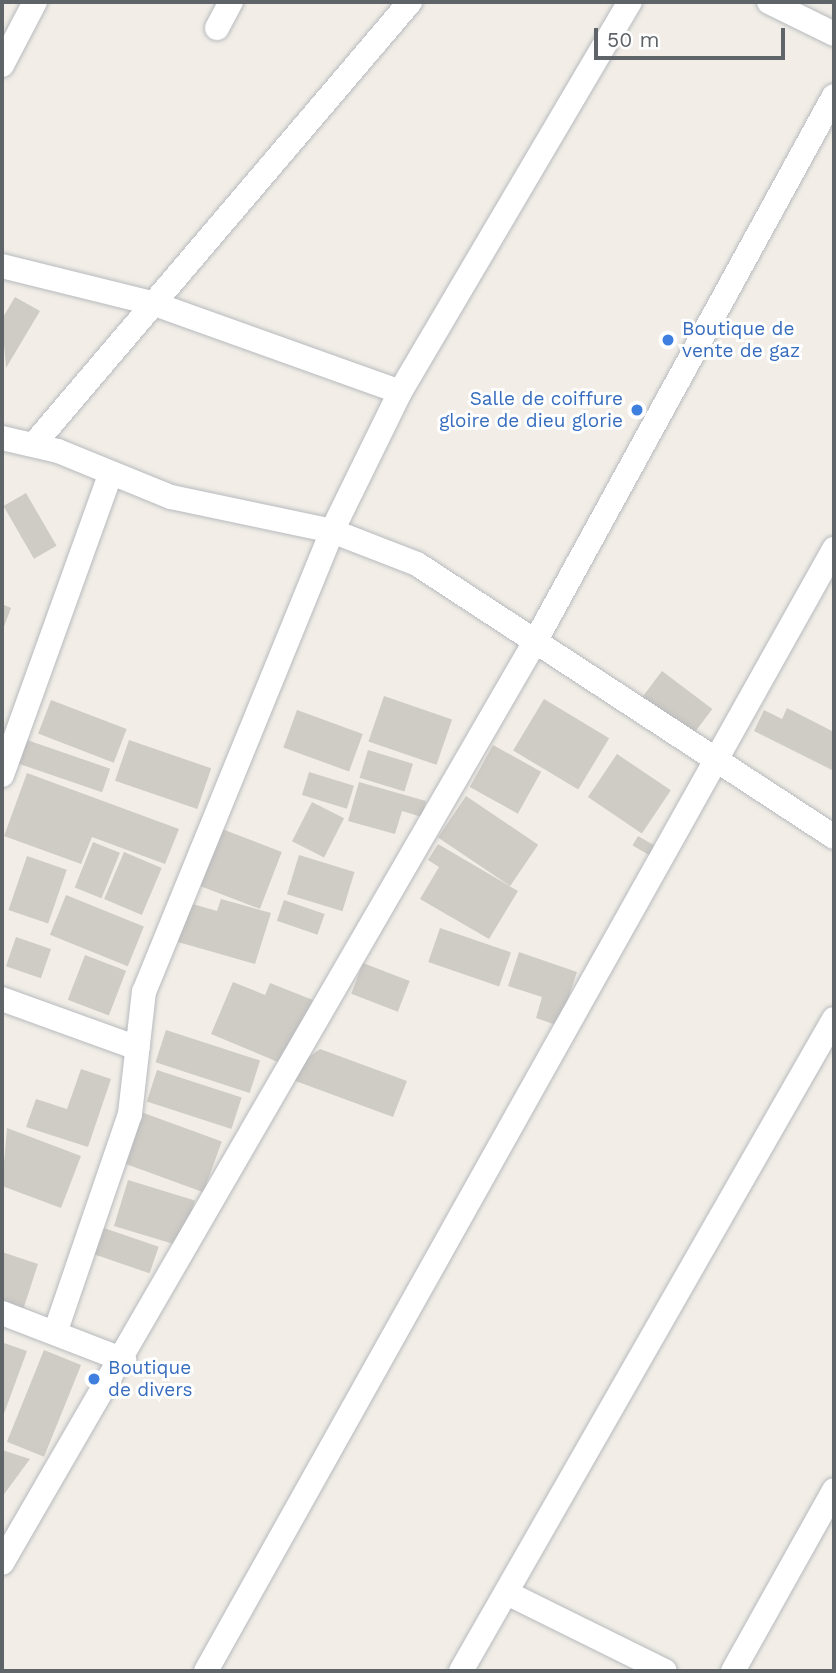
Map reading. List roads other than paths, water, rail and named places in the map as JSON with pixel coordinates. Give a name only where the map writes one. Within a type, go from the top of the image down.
[{"type":"street","points":[[2,65],[34,2]]},
{"type":"street","points":[[217,28],[231,2]]},
{"type":"street","points":[[35,443],[410,2]]},
{"type":"street","points":[[56,1331],[130,1114],[144,992],[332,531],[400,392],[629,2]]},
{"type":"street","points":[[769,2],[834,34]]},
{"type":"street","points":[[3,1559],[124,1360],[536,640],[834,96]]},
{"type":"street","points":[[2,266],[152,303],[400,392]]},
{"type":"street","points":[[2,438],[35,443],[171,497],[332,531],[417,564],[536,640],[713,761],[834,836]]},
{"type":"street","points":[[2,775],[110,475]]},
{"type":"street","points":[[206,1671],[834,549]]},
{"type":"street","points":[[2,999],[137,1048]]},
{"type":"street","points":[[461,1671],[834,1019]]},
{"type":"street","points":[[2,1313],[56,1331],[124,1360]]},
{"type":"street","points":[[733,1671],[834,1490]]},
{"type":"street","points":[[507,1593],[665,1671]]},
{"type":"place","name":"Boutique de vente de gaz","points":[[668,340]]},
{"type":"place","name":"Salle de coiffure gloire de dieu glorie","points":[[637,410]]},
{"type":"place","name":"Boutique de divers","points":[[94,1379]]}]
